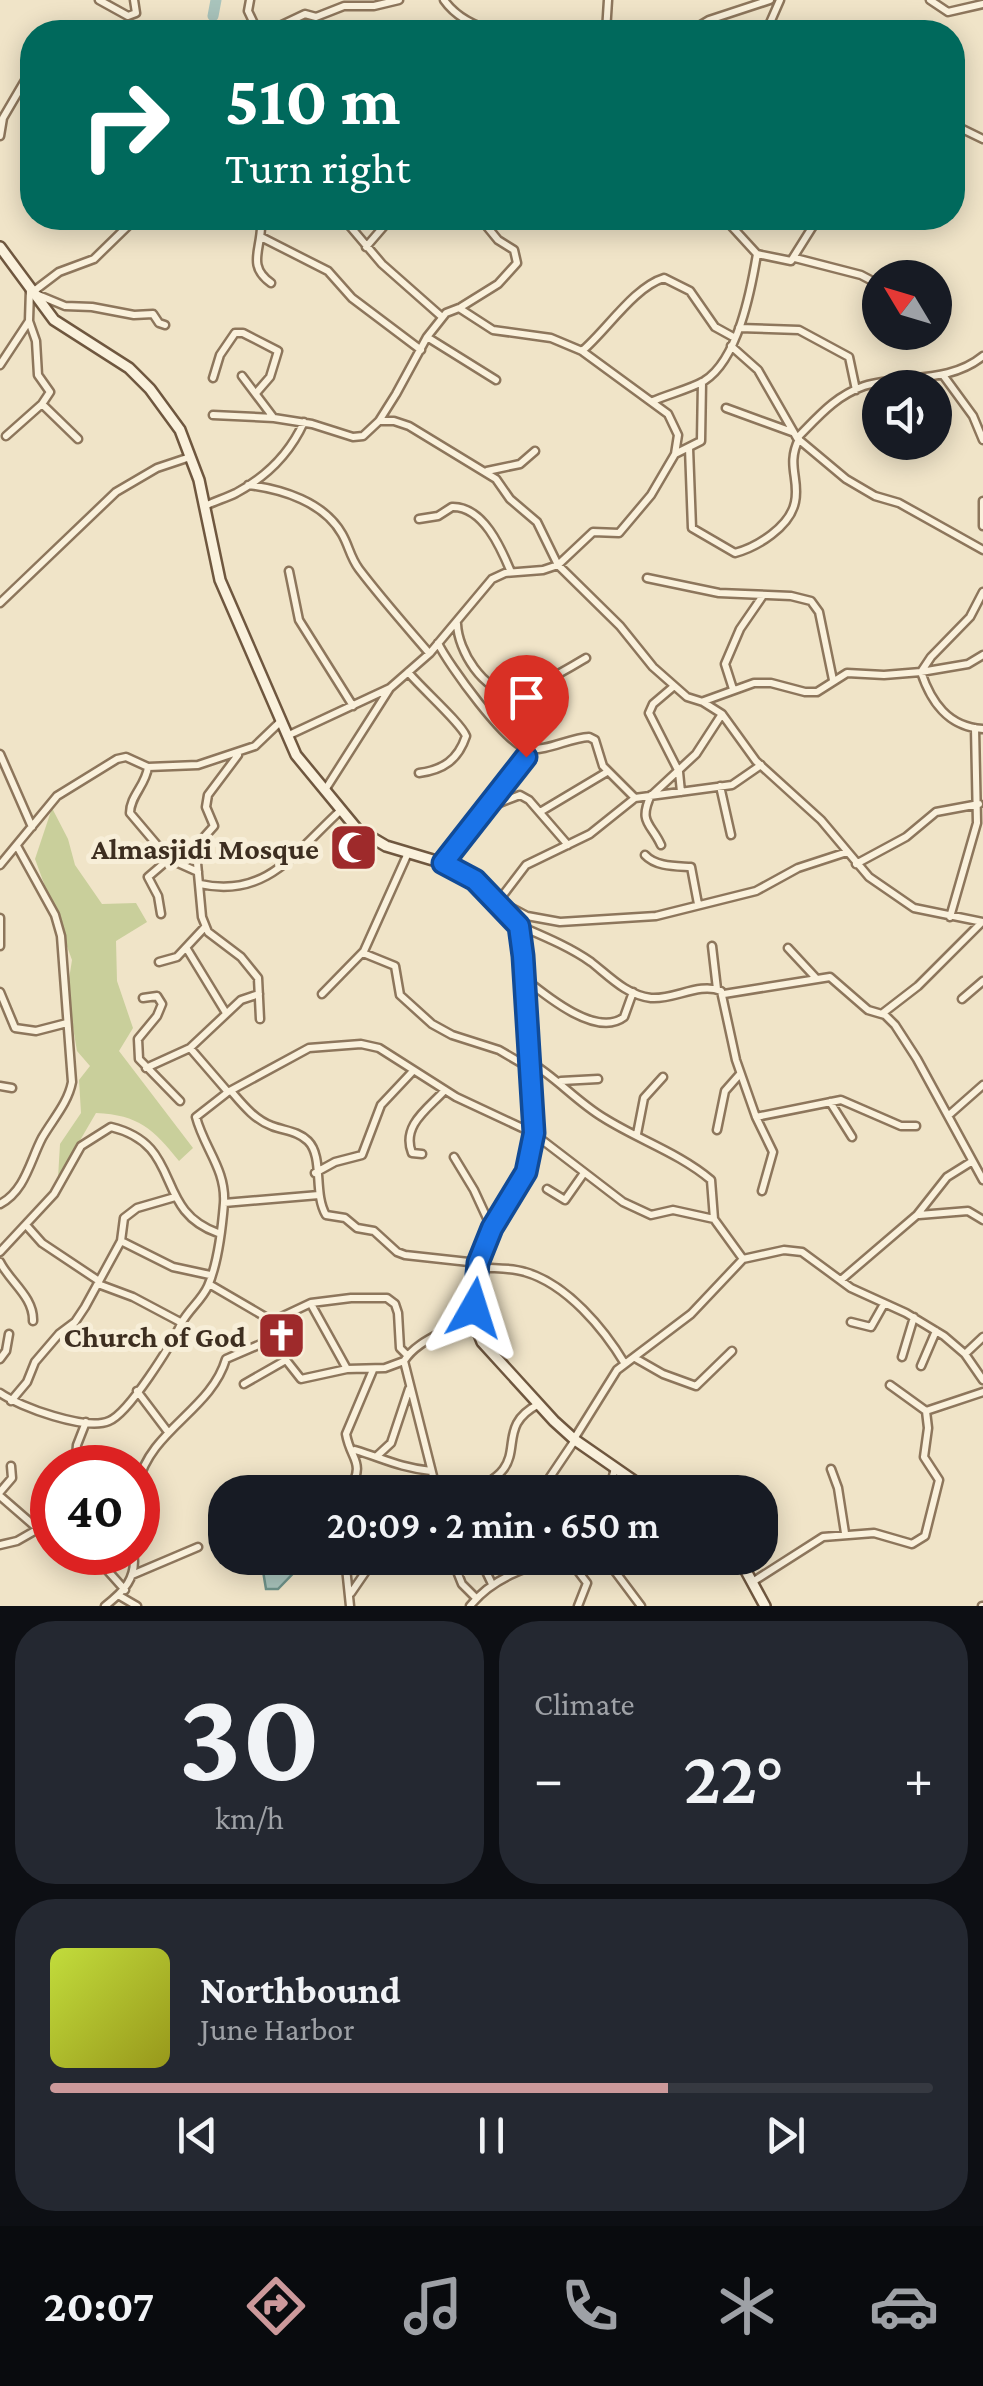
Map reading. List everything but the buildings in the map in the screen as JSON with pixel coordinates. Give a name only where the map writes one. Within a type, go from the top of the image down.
[{"type":"street","points":[[99,0],[128,16],[136,12],[134,0]]},
{"type":"street","points":[[292,20],[344,6],[374,6],[399,0]]},
{"type":"street","points":[[444,0],[466,20]]},
{"type":"street","points":[[709,20],[770,0]]},
{"type":"street","points":[[930,0],[948,12],[983,4]]},
{"type":"street","points":[[0,136],[3,118],[20,88]]},
{"type":"street","points":[[0,365],[29,321],[34,291],[59,272],[94,259],[122,230]]},
{"type":"street","points":[[261,230],[255,262],[261,276],[270,283]]},
{"type":"street","points":[[353,230],[442,317]]},
{"type":"street","points":[[366,247],[381,230]]},
{"type":"street","points":[[213,415],[304,422],[353,437],[368,433],[442,317],[498,284],[518,262],[514,250],[490,230]]},
{"type":"street","points":[[735,230],[757,254],[784,260],[796,258],[862,276]]},
{"type":"street","points":[[796,258],[811,230]]},
{"type":"street","points":[[261,237],[328,271],[344,291],[421,350]]},
{"type":"street","points":[[0,248],[54,320],[139,378],[180,430],[191,456],[220,580],[280,722],[296,756],[356,829],[386,846],[443,863],[475,880],[519,926],[591,962],[602,974],[633,992],[653,998],[815,977],[835,979],[868,1010],[883,1013],[895,1024],[983,1180]]},
{"type":"street","points":[[652,401],[702,382],[712,374],[733,342],[750,302],[757,254]]},
{"type":"street","points":[[582,352],[651,283],[664,278],[683,286],[758,370],[796,436]]},
{"type":"street","points":[[34,291],[64,306],[134,316],[152,314],[165,325]]},
{"type":"street","points":[[287,736],[390,688],[430,654],[492,579],[558,565],[594,532],[619,533],[652,496],[675,454],[678,434],[668,414],[582,352],[551,338],[493,330],[460,308]]},
{"type":"street","points":[[6,436],[50,392],[38,375],[36,341],[29,321]]},
{"type":"street","points":[[739,328],[799,330],[849,357],[856,390]]},
{"type":"street","points":[[213,378],[229,338],[243,333],[278,351],[270,377],[258,392]]},
{"type":"street","points":[[427,337],[496,380]]},
{"type":"street","points":[[952,371],[983,356]]},
{"type":"street","points":[[242,376],[258,392],[263,407],[274,418]]},
{"type":"street","points":[[675,454],[702,436],[702,382]]},
{"type":"street","points":[[689,448],[692,528],[735,554],[763,540],[792,511],[796,499],[791,460],[796,436],[822,412],[862,388]]},
{"type":"street","points":[[952,388],[983,440]]},
{"type":"street","points":[[42,404],[78,439]]},
{"type":"street","points":[[726,408],[796,436],[859,488],[899,503],[983,550]]},
{"type":"street","points":[[378,421],[409,426],[487,471],[510,499],[537,522],[558,565],[620,626],[673,688],[722,714],[761,766],[821,820],[869,878],[914,908],[982,922]]},
{"type":"street","points":[[204,506],[248,485],[290,448],[304,422]]},
{"type":"street","points":[[487,471],[520,464],[535,451]]},
{"type":"street","points":[[0,604],[116,492],[157,468],[191,456]]},
{"type":"street","points":[[248,485],[306,501],[328,517],[343,536],[349,556],[430,654]]},
{"type":"street","points":[[983,501],[983,526]]},
{"type":"street","points":[[419,518],[438,516],[452,507],[467,510],[494,537],[511,572]]},
{"type":"street","points":[[290,572],[299,620],[354,706]]},
{"type":"street","points":[[647,578],[720,593],[805,598],[816,605],[833,680]]},
{"type":"street","points":[[921,672],[964,625],[983,592]]},
{"type":"street","points":[[733,689],[724,664],[740,629],[762,596]]},
{"type":"street","points":[[457,623],[462,653],[482,676],[510,692],[530,688],[586,658]]},
{"type":"street","points":[[438,643],[454,672],[491,718],[520,746],[531,749],[589,737],[595,740],[606,772],[635,798]]},
{"type":"street","points":[[703,702],[733,689],[772,683],[817,692],[848,673],[921,672],[968,664],[983,654]]},
{"type":"street","points":[[408,672],[438,707],[463,728],[466,736],[454,758],[438,770],[419,773]]},
{"type":"street","points":[[921,672],[934,704],[953,718],[979,728],[977,823],[950,917]]},
{"type":"street","points":[[324,791],[390,688]]},
{"type":"street","points":[[673,688],[648,712],[679,772],[681,792]]},
{"type":"street","points":[[661,844],[646,820],[645,808],[652,796],[706,743],[722,714]]},
{"type":"street","points":[[0,865],[68,787],[117,759],[126,757],[148,767],[198,765],[255,746],[280,722]]},
{"type":"street","points":[[443,863],[531,749]]},
{"type":"street","points":[[0,754],[32,827]]},
{"type":"street","points":[[239,754],[208,795],[206,807],[214,823],[198,845],[198,872],[205,927],[254,972],[260,1019]]},
{"type":"street","points":[[498,905],[526,865],[605,824],[635,798],[732,785],[761,766]]},
{"type":"street","points":[[148,767],[143,787],[130,804],[130,813],[169,859],[198,872]]},
{"type":"street","points":[[540,812],[606,772]]},
{"type":"street","points":[[720,786],[731,835]]},
{"type":"street","points":[[485,808],[520,795],[568,845]]},
{"type":"street","points":[[856,864],[906,838],[936,812],[979,804]]},
{"type":"street","points":[[200,884],[230,888],[273,874],[340,811]]},
{"type":"street","points":[[0,1204],[12,1197],[22,1182],[40,1142],[70,1094],[72,1082],[62,936],[55,915],[17,846]]},
{"type":"street","points":[[498,905],[510,906],[527,916],[578,922],[656,916],[756,890],[798,868],[847,852]]},
{"type":"street","points":[[322,994],[364,953],[408,853]]},
{"type":"street","points":[[645,855],[669,866],[691,867],[698,904]]},
{"type":"street","points":[[161,914],[158,896],[148,877],[169,859]]},
{"type":"street","points":[[0,918],[0,946]]},
{"type":"street","points":[[883,1013],[918,986],[982,922]]},
{"type":"street","points":[[519,926],[534,1133],[526,1172],[492,1228],[477,1265],[474,1322],[482,1342],[538,1404],[574,1440],[624,1475]]},
{"type":"street","points":[[158,962],[177,957],[205,927]]},
{"type":"street","points":[[712,946],[740,1074],[773,1152],[762,1191]]},
{"type":"street","points":[[788,948],[815,977]]},
{"type":"street","points":[[187,949],[226,1012]]},
{"type":"street","points":[[364,953],[395,966],[403,998],[432,1024],[452,1035],[499,1050],[559,1082],[593,1112],[638,1134],[711,1180],[714,1218],[743,1260]]},
{"type":"street","points":[[523,977],[578,1015],[600,1024],[618,1022],[633,992]]},
{"type":"street","points":[[962,999],[983,981]]},
{"type":"street","points":[[0,992],[15,1028],[36,1031],[67,1023]]},
{"type":"street","points":[[145,1068],[190,1048],[226,1012],[246,997],[259,994]]},
{"type":"street","points":[[142,998],[157,996],[162,1004],[138,1039],[139,1059],[180,1100]]},
{"type":"street","points":[[0,1393],[41,1414],[86,1422],[112,1420],[165,1355],[210,1279],[224,1203],[223,1176],[196,1117],[230,1091],[309,1048],[328,1044],[379,1048],[445,1090],[534,1133],[610,1195],[647,1214],[673,1210],[714,1218]]},
{"type":"street","points":[[190,1048],[258,1119],[310,1142],[316,1152],[315,1173],[326,1215],[346,1218],[357,1228],[374,1231],[397,1252],[415,1258],[521,1271],[549,1283],[602,1332],[625,1364]]},
{"type":"street","points":[[315,1173],[335,1162],[362,1155],[381,1105],[413,1072]]},
{"type":"street","points":[[717,1130],[724,1091],[740,1074]]},
{"type":"street","points":[[638,1134],[644,1098],[663,1077]]},
{"type":"street","points":[[559,1082],[598,1079]]},
{"type":"street","points":[[949,1115],[983,1085]]},
{"type":"street","points":[[0,1086],[12,1088]]},
{"type":"street","points":[[422,1154],[412,1153],[408,1143],[412,1129],[420,1114],[445,1090]]},
{"type":"street","points":[[756,1117],[840,1100],[901,1126],[916,1126]]},
{"type":"street","points":[[830,1102],[852,1137]]},
{"type":"street","points":[[941,1104],[958,1106]]},
{"type":"street","points":[[0,1252],[54,1194],[81,1146],[111,1127],[134,1136],[155,1152],[190,1220],[218,1233]]},
{"type":"street","points":[[454,1157],[492,1228]]},
{"type":"street","points":[[841,1280],[918,1215],[947,1177],[971,1162]]},
{"type":"street","points":[[547,1190],[565,1200],[584,1174]]},
{"type":"street","points":[[224,1203],[319,1195]]},
{"type":"street","points":[[11,1400],[26,1382],[35,1362],[75,1322],[121,1241],[121,1224],[127,1215],[137,1208],[175,1197]]},
{"type":"street","points":[[929,1200],[942,1211]]},
{"type":"street","points":[[918,1215],[968,1211],[983,1220]]},
{"type":"street","points":[[26,1225],[42,1243],[98,1283],[182,1323]]},
{"type":"street","points":[[121,1241],[173,1267],[210,1279],[274,1322]]},
{"type":"street","points":[[551,1475],[610,1379],[625,1364],[691,1314],[743,1260],[793,1249],[821,1264],[861,1295],[936,1331],[965,1354],[983,1380]]},
{"type":"street","points":[[0,1262],[26,1297],[33,1321]]},
{"type":"street","points":[[159,1445],[212,1388],[226,1359],[263,1343],[274,1322],[310,1303],[387,1298],[398,1313],[400,1348],[406,1358],[409,1388],[432,1475]]},
{"type":"street","points":[[310,1303],[347,1369]]},
{"type":"street","points":[[851,1322],[870,1327],[884,1304]]},
{"type":"street","points":[[284,1316],[286,1360],[301,1379],[347,1369],[372,1370],[406,1358],[474,1308]]},
{"type":"street","points":[[902,1357],[914,1318]]},
{"type":"street","points":[[921,1366],[936,1331]]},
{"type":"street","points":[[0,1359],[6,1352],[8,1334]]},
{"type":"street","points":[[965,1354],[983,1337]]},
{"type":"street","points":[[635,1358],[696,1386],[732,1351]]},
{"type":"street","points":[[244,1384],[286,1360]]},
{"type":"street","points":[[357,1475],[354,1450],[346,1434],[372,1370]]},
{"type":"street","points":[[754,1582],[815,1540],[846,1533],[874,1533],[912,1544],[925,1536],[938,1480],[924,1457],[926,1411],[890,1385]]},
{"type":"street","points":[[377,1456],[391,1443],[409,1388]]},
{"type":"street","points":[[137,1391],[168,1432]]},
{"type":"street","points":[[926,1411],[983,1392]]},
{"type":"street","points":[[498,1475],[512,1458],[516,1422],[538,1404]]},
{"type":"street","points":[[77,1445],[86,1422]]},
{"type":"street","points":[[354,1450],[377,1456],[390,1465],[431,1471]]},
{"type":"street","points":[[11,1466],[12,1478],[0,1494],[30,1522]]},
{"type":"street","points":[[613,1475],[614,1468]]},
{"type":"street","points":[[831,1468],[846,1533]]},
{"type":"street","points":[[0,1545],[30,1534]]},
{"type":"street","points":[[104,1606],[122,1593],[132,1576],[198,1547]]},
{"type":"street","points":[[108,1575],[137,1606]]},
{"type":"street","points":[[347,1575],[350,1606]]},
{"type":"street","points":[[350,1594],[363,1575]]},
{"type":"street","points":[[458,1575],[476,1598]]},
{"type":"street","points":[[489,1575],[492,1584]]},
{"type":"street","points":[[470,1606],[492,1584],[515,1575]]},
{"type":"street","points":[[578,1606],[587,1582],[581,1575]]},
{"type":"street","points":[[618,1575],[641,1606]]},
{"type":"street","points":[[749,1575],[765,1606]]},
{"type":"green space","points":[[52,808],[68,839],[75,865],[102,904],[136,903],[147,922],[116,941],[117,981],[133,1028],[119,1051],[193,1148],[179,1161],[144,1126],[123,1117],[96,1113],[58,1178],[60,1144],[81,1113],[79,1080],[90,1066],[77,1051],[67,992],[72,960],[35,859]]},
{"type":"water","points":[[264,1575],[292,1575],[278,1589],[266,1589]]},
{"type":"waterway","points":[[213,16],[216,0]]},
{"type":"place","name":"Almasjidi Mosque","points":[[354,848]]},
{"type":"place","name":"Church of God","points":[[281,1336]]},
{"type":"route","points":[[474,1308],[484,1244],[526,1172],[534,1133],[523,956],[519,926],[475,880],[443,863],[526,757]]}]
